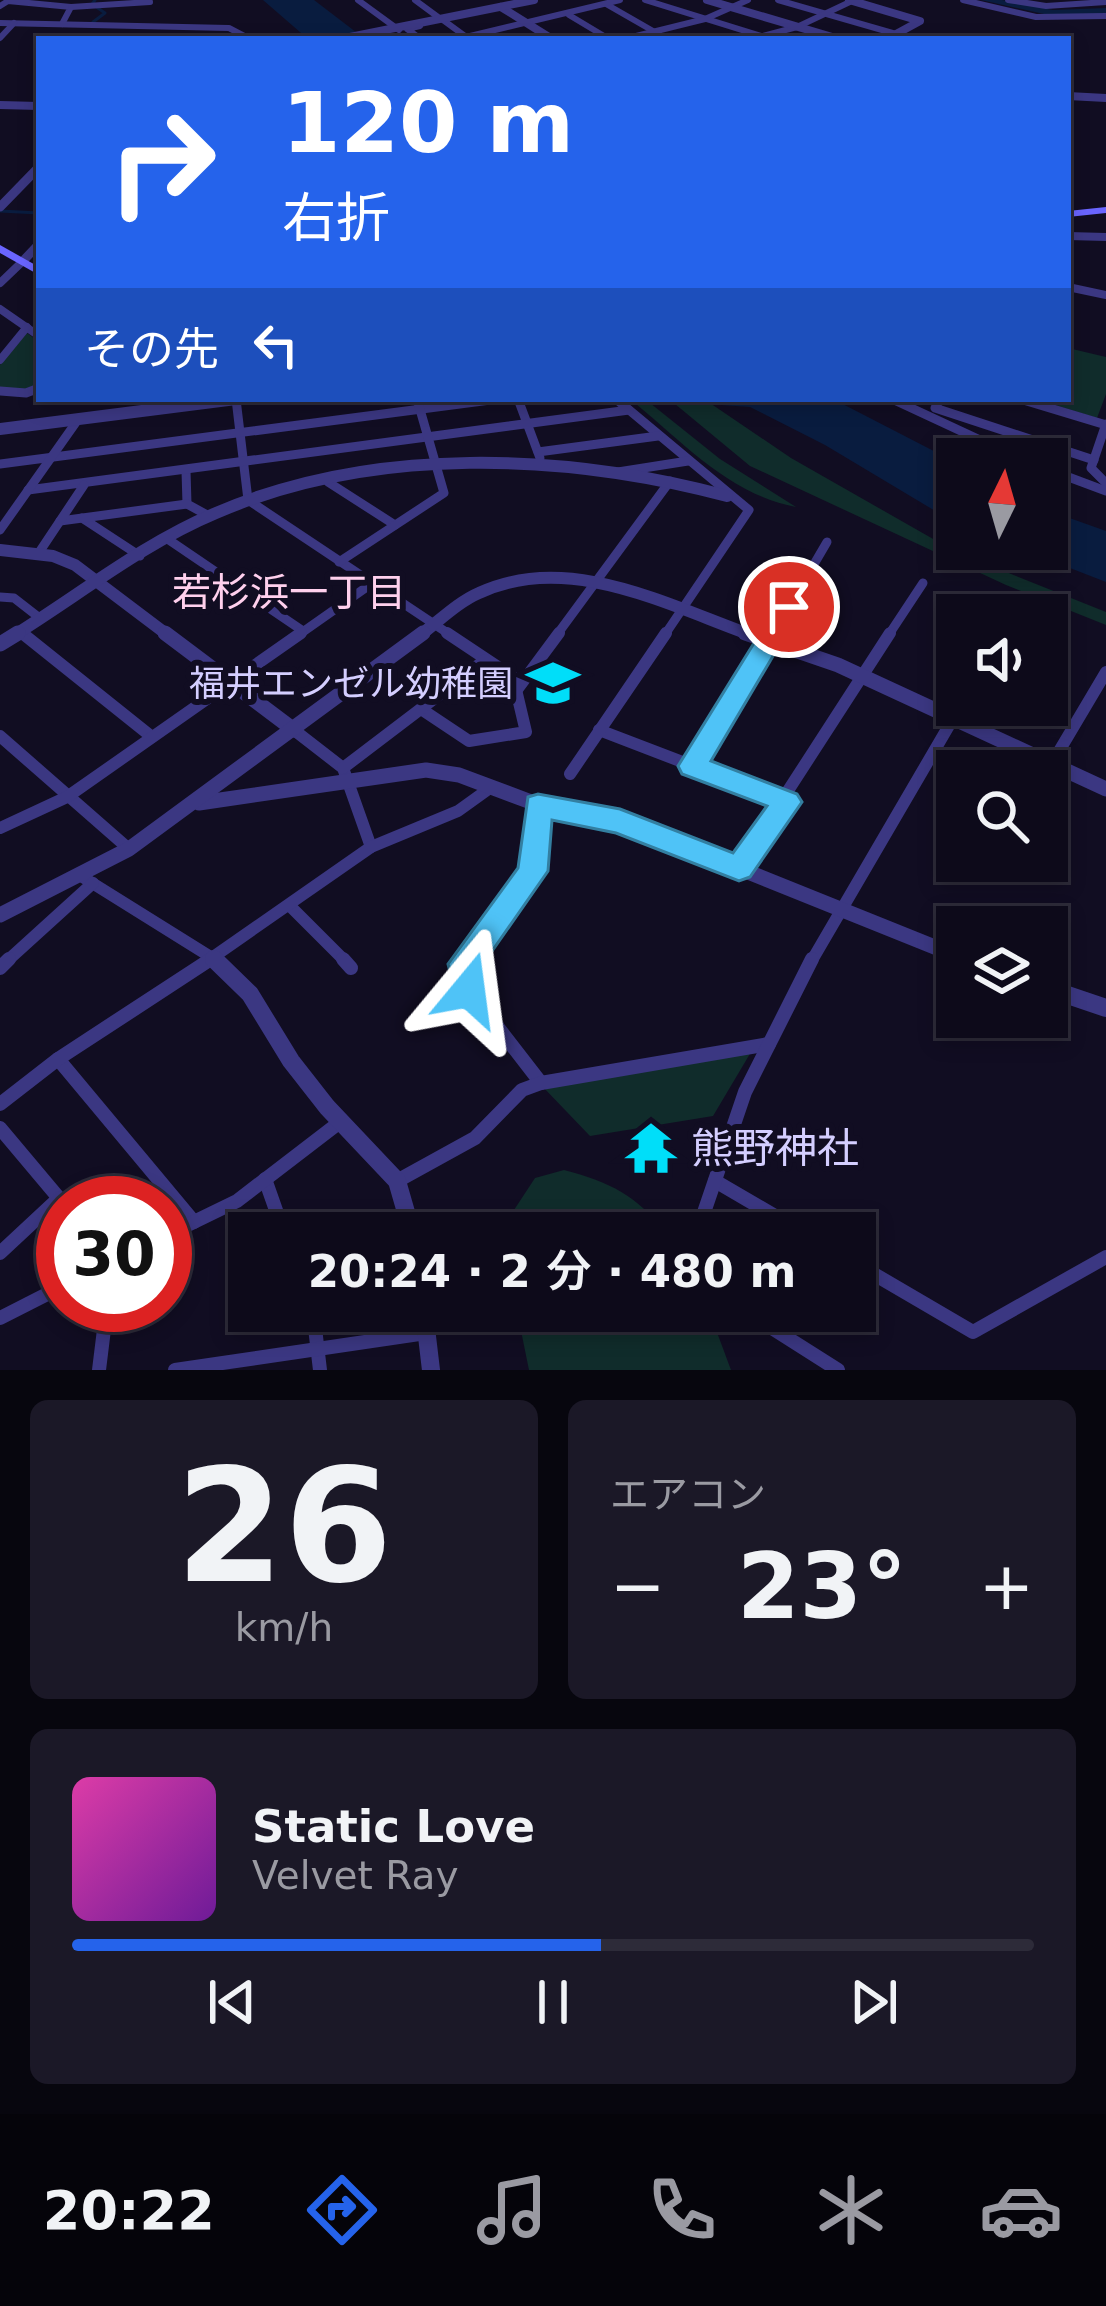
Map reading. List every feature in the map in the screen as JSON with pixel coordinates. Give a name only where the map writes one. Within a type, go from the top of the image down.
[{"type":"main road","points":[[1071,214],[1106,210]]},
{"type":"main road","points":[[0,248],[36,270]]},
{"type":"street","points":[[358,0],[406,36]]},
{"type":"street","points":[[415,0],[463,36]]},
{"type":"street","points":[[355,36],[534,0]]},
{"type":"street","points":[[474,36],[620,0]]},
{"type":"street","points":[[645,0],[762,36],[797,27],[852,0],[919,20],[892,36]]},
{"type":"street","points":[[706,0],[828,36]]},
{"type":"street","points":[[637,36],[705,19],[748,0]]},
{"type":"street","points":[[778,0],[896,34]]},
{"type":"street","points":[[963,0],[1036,17],[1106,16]]},
{"type":"street","points":[[1008,0],[1046,6],[1106,2]]},
{"type":"street","points":[[0,6],[8,2],[71,8],[150,2]]},
{"type":"street","points":[[606,4],[661,36]]},
{"type":"street","points":[[62,24],[71,8]]},
{"type":"street","points":[[417,36],[407,29],[503,8],[547,36]]},
{"type":"street","points":[[569,15],[604,36]]},
{"type":"street","points":[[0,22],[233,28],[249,36]]},
{"type":"street","points":[[0,38],[14,23]]},
{"type":"street","points":[[493,31],[500,36]]},
{"type":"street","points":[[1071,99],[1106,98]]},
{"type":"street","points":[[0,105],[36,106]]},
{"type":"street","points":[[0,206],[33,180]]},
{"type":"street","points":[[1071,236],[1106,237]]},
{"type":"street","points":[[0,283],[36,247]]},
{"type":"street","points":[[1071,288],[1106,296]]},
{"type":"street","points":[[0,309],[36,334]]},
{"type":"street","points":[[0,360],[27,327]]},
{"type":"street","points":[[0,391],[36,389]]},
{"type":"street","points":[[0,429],[215,402]]},
{"type":"street","points":[[237,402],[248,500],[513,677],[526,733],[469,741],[421,709]]},
{"type":"street","points":[[0,464],[450,402]]},
{"type":"street","points":[[519,402],[540,458]]},
{"type":"street","points":[[569,774],[749,510],[620,402]]},
{"type":"street","points":[[898,402],[976,438]]},
{"type":"street","points":[[938,402],[935,408],[1093,466],[1106,484]]},
{"type":"street","points":[[1030,402],[1106,425],[1093,466]]},
{"type":"street","points":[[339,562],[444,493],[418,404]]},
{"type":"street","points":[[28,490],[629,410]]},
{"type":"street","points":[[0,530],[77,421]]},
{"type":"street","points":[[0,644],[209,516],[248,500],[328,482],[540,458],[658,436]]},
{"type":"street","points":[[540,458],[727,496]]},
{"type":"street","points":[[618,472],[688,461]]},
{"type":"street","points":[[186,471],[188,504]]},
{"type":"street","points":[[1068,475],[1106,484]]},
{"type":"street","points":[[516,691],[670,481]]},
{"type":"street","points":[[328,482],[395,525]]},
{"type":"street","points":[[38,554],[83,485]]},
{"type":"street","points":[[60,521],[188,504],[209,516]]},
{"type":"street","points":[[82,518],[142,557]]},
{"type":"street","points":[[169,540],[303,632]]},
{"type":"street","points":[[693,766],[827,542]]},
{"type":"street","points":[[0,550],[64,560],[294,730],[345,775],[371,847]]},
{"type":"street","points":[[0,968],[87,879],[432,625],[495,585],[550,574],[598,582],[936,703]]},
{"type":"street","points":[[739,868],[787,802],[861,674],[923,583]]},
{"type":"street","points":[[0,828],[67,797],[371,584]]},
{"type":"street","points":[[0,597],[14,598],[41,619]]},
{"type":"street","points":[[21,632],[152,737]]},
{"type":"street","points":[[345,775],[485,660]]},
{"type":"street","points":[[1060,750],[1106,672]]},
{"type":"street","points":[[704,1212],[745,1092],[838,909],[948,726]]},
{"type":"street","points":[[984,726],[1027,750]]},
{"type":"street","points":[[599,730],[787,802]]},
{"type":"street","points":[[0,736],[129,849]]},
{"type":"street","points":[[194,804],[345,775],[426,770],[459,775],[538,806],[620,821],[936,948]]},
{"type":"street","points":[[1068,771],[1106,789]]},
{"type":"street","points":[[0,1104],[58,1059],[291,907],[371,847],[458,811],[490,788]]},
{"type":"street","points":[[538,806],[533,871],[472,951],[464,976],[469,990],[541,1083]]},
{"type":"street","points":[[0,915],[87,879]]},
{"type":"street","points":[[87,879],[214,958],[250,994],[291,1061],[340,1122],[397,1181],[406,1212]]},
{"type":"street","points":[[291,907],[351,968]]},
{"type":"street","points":[[1068,995],[1106,1008]]},
{"type":"street","points":[[397,1181],[475,1138],[522,1090],[541,1083],[770,1044]]},
{"type":"street","points":[[58,1059],[194,1222],[237,1201],[340,1122]]},
{"type":"street","points":[[0,1128],[40,1176]]},
{"type":"street","points":[[265,1179],[277,1212]]},
{"type":"street","points":[[715,1181],[768,1212]]},
{"type":"street","points":[[0,1253],[36,1222]]},
{"type":"street","points":[[876,1275],[973,1332],[1106,1258]]},
{"type":"street","points":[[1,1311],[36,1297]]},
{"type":"street","points":[[99,1370],[104,1332]]},
{"type":"street","points":[[317,1332],[320,1370]]},
{"type":"street","points":[[779,1332],[838,1370]]},
{"type":"street","points":[[175,1370],[426,1334],[431,1370]]},
{"type":"green space","points":[[27,333],[36,340],[36,385],[23,390],[0,388],[0,365]]},
{"type":"green space","points":[[1071,349],[1106,357],[1106,394],[1097,418],[1046,402],[1071,402]]},
{"type":"green space","points":[[633,402],[649,402],[720,459],[796,507],[749,491],[687,448]]},
{"type":"green space","points":[[673,402],[708,402],[791,458],[936,541],[936,552],[750,466]]},
{"type":"green space","points":[[974,570],[1001,570],[1061,594],[1028,594]]},
{"type":"green space","points":[[1068,597],[1106,612],[1106,625],[1068,610]]},
{"type":"green space","points":[[751,1052],[713,1116],[590,1136],[543,1087]]},
{"type":"green space","points":[[564,1170],[621,1192],[647,1212],[514,1212],[535,1178]]},
{"type":"green space","points":[[521,1332],[717,1332],[731,1370],[529,1370]]},
{"type":"water","points":[[263,0],[314,0],[361,36],[305,36]]},
{"type":"water","points":[[718,402],[839,402],[936,452],[936,511],[825,445],[750,407]]},
{"type":"water","points":[[1068,517],[1106,531],[1106,582],[1068,567]]},
{"type":"waterway","points":[[93,22],[105,13],[92,4],[95,0]]},
{"type":"waterway","points":[[986,0],[1053,13],[1106,11]]},
{"type":"waterway","points":[[0,211],[36,213]]},
{"type":"place","name":"福井エンゼル幼稚園","points":[[553,683]]},
{"type":"place","name":"熊野神社","points":[[651,1148]]},
{"type":"district","name":"若杉浜一丁目","points":[[289,592]]},
{"type":"route","points":[[469,990],[464,964],[533,871],[538,853],[538,806],[620,821],[739,868],[787,802],[693,766],[789,607]]}]
